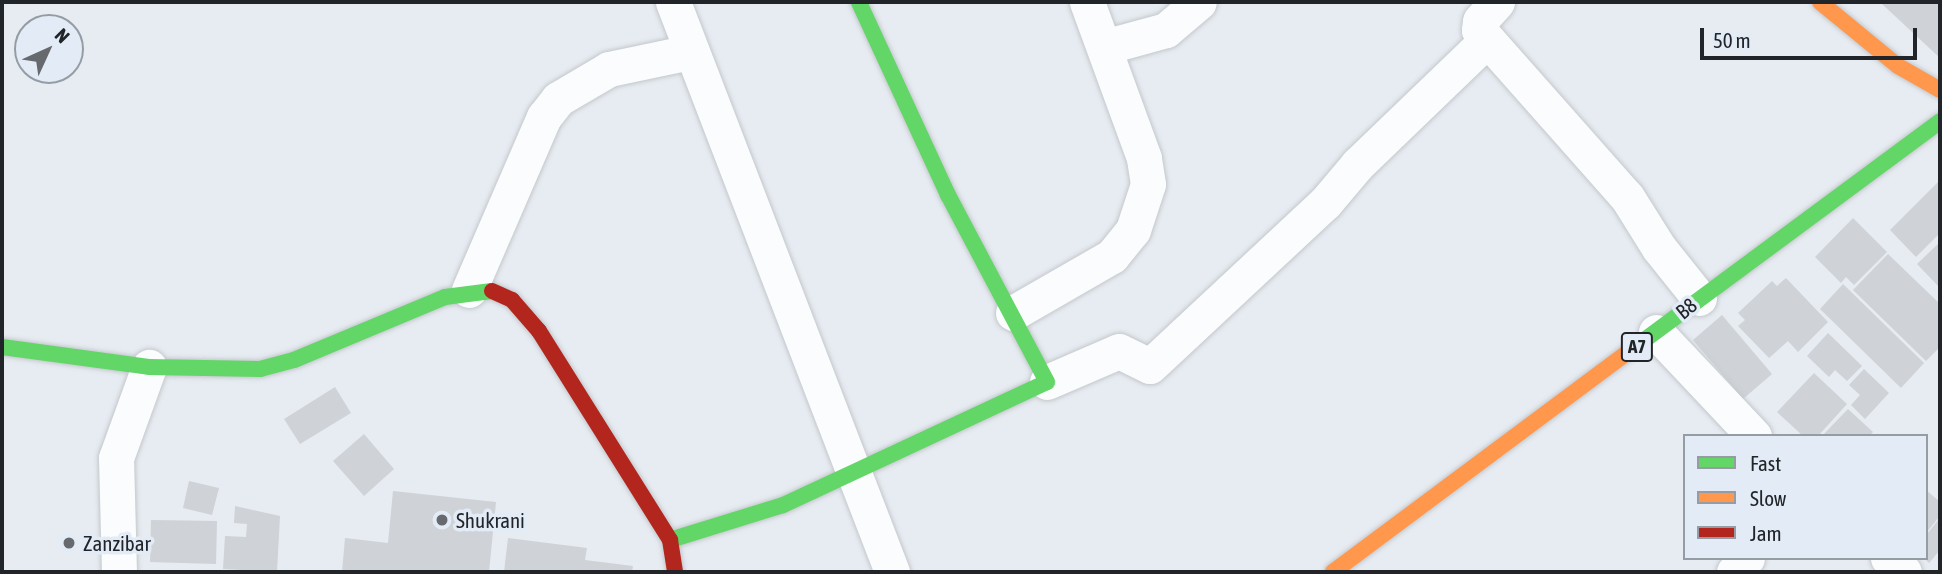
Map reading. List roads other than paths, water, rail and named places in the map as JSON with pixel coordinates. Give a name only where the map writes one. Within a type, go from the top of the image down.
[{"type":"main road","points":[[670,540],[783,505],[851,471],[1047,382],[1013,313],[948,195],[859,2]]},
{"type":"main road","points":[[1820,2],[1898,66],[1940,90]]},
{"type":"main road","name":"B8","points":[[1333,572],[1940,121]]},
{"type":"main road","points":[[2,347],[149,367],[261,369],[295,360],[469,290],[500,295],[528,314],[670,540],[675,572]]},
{"type":"street","points":[[673,2],[892,572]]},
{"type":"street","points":[[1013,313],[1112,256],[1141,212],[1148,184],[1144,158],[1087,2]]},
{"type":"street","points":[[1104,47],[1166,30],[1199,2]]},
{"type":"street","points":[[1497,2],[1480,21],[1479,30],[1627,197],[1659,248],[1699,298]]},
{"type":"street","points":[[1047,382],[1119,351],[1150,366],[1306,222],[1358,164],[1487,40]]},
{"type":"street","points":[[469,290],[544,117],[558,99],[609,69],[690,52]]},
{"type":"street","points":[[1656,332],[1752,434]]},
{"type":"street","points":[[119,572],[116,458],[149,367]]},
{"type":"street","points":[[1890,560],[1905,572]]},
{"type":"place","name":"Shukrani","points":[[442,520]]},
{"type":"place","name":"Zanzibar","points":[[69,543]]}]
